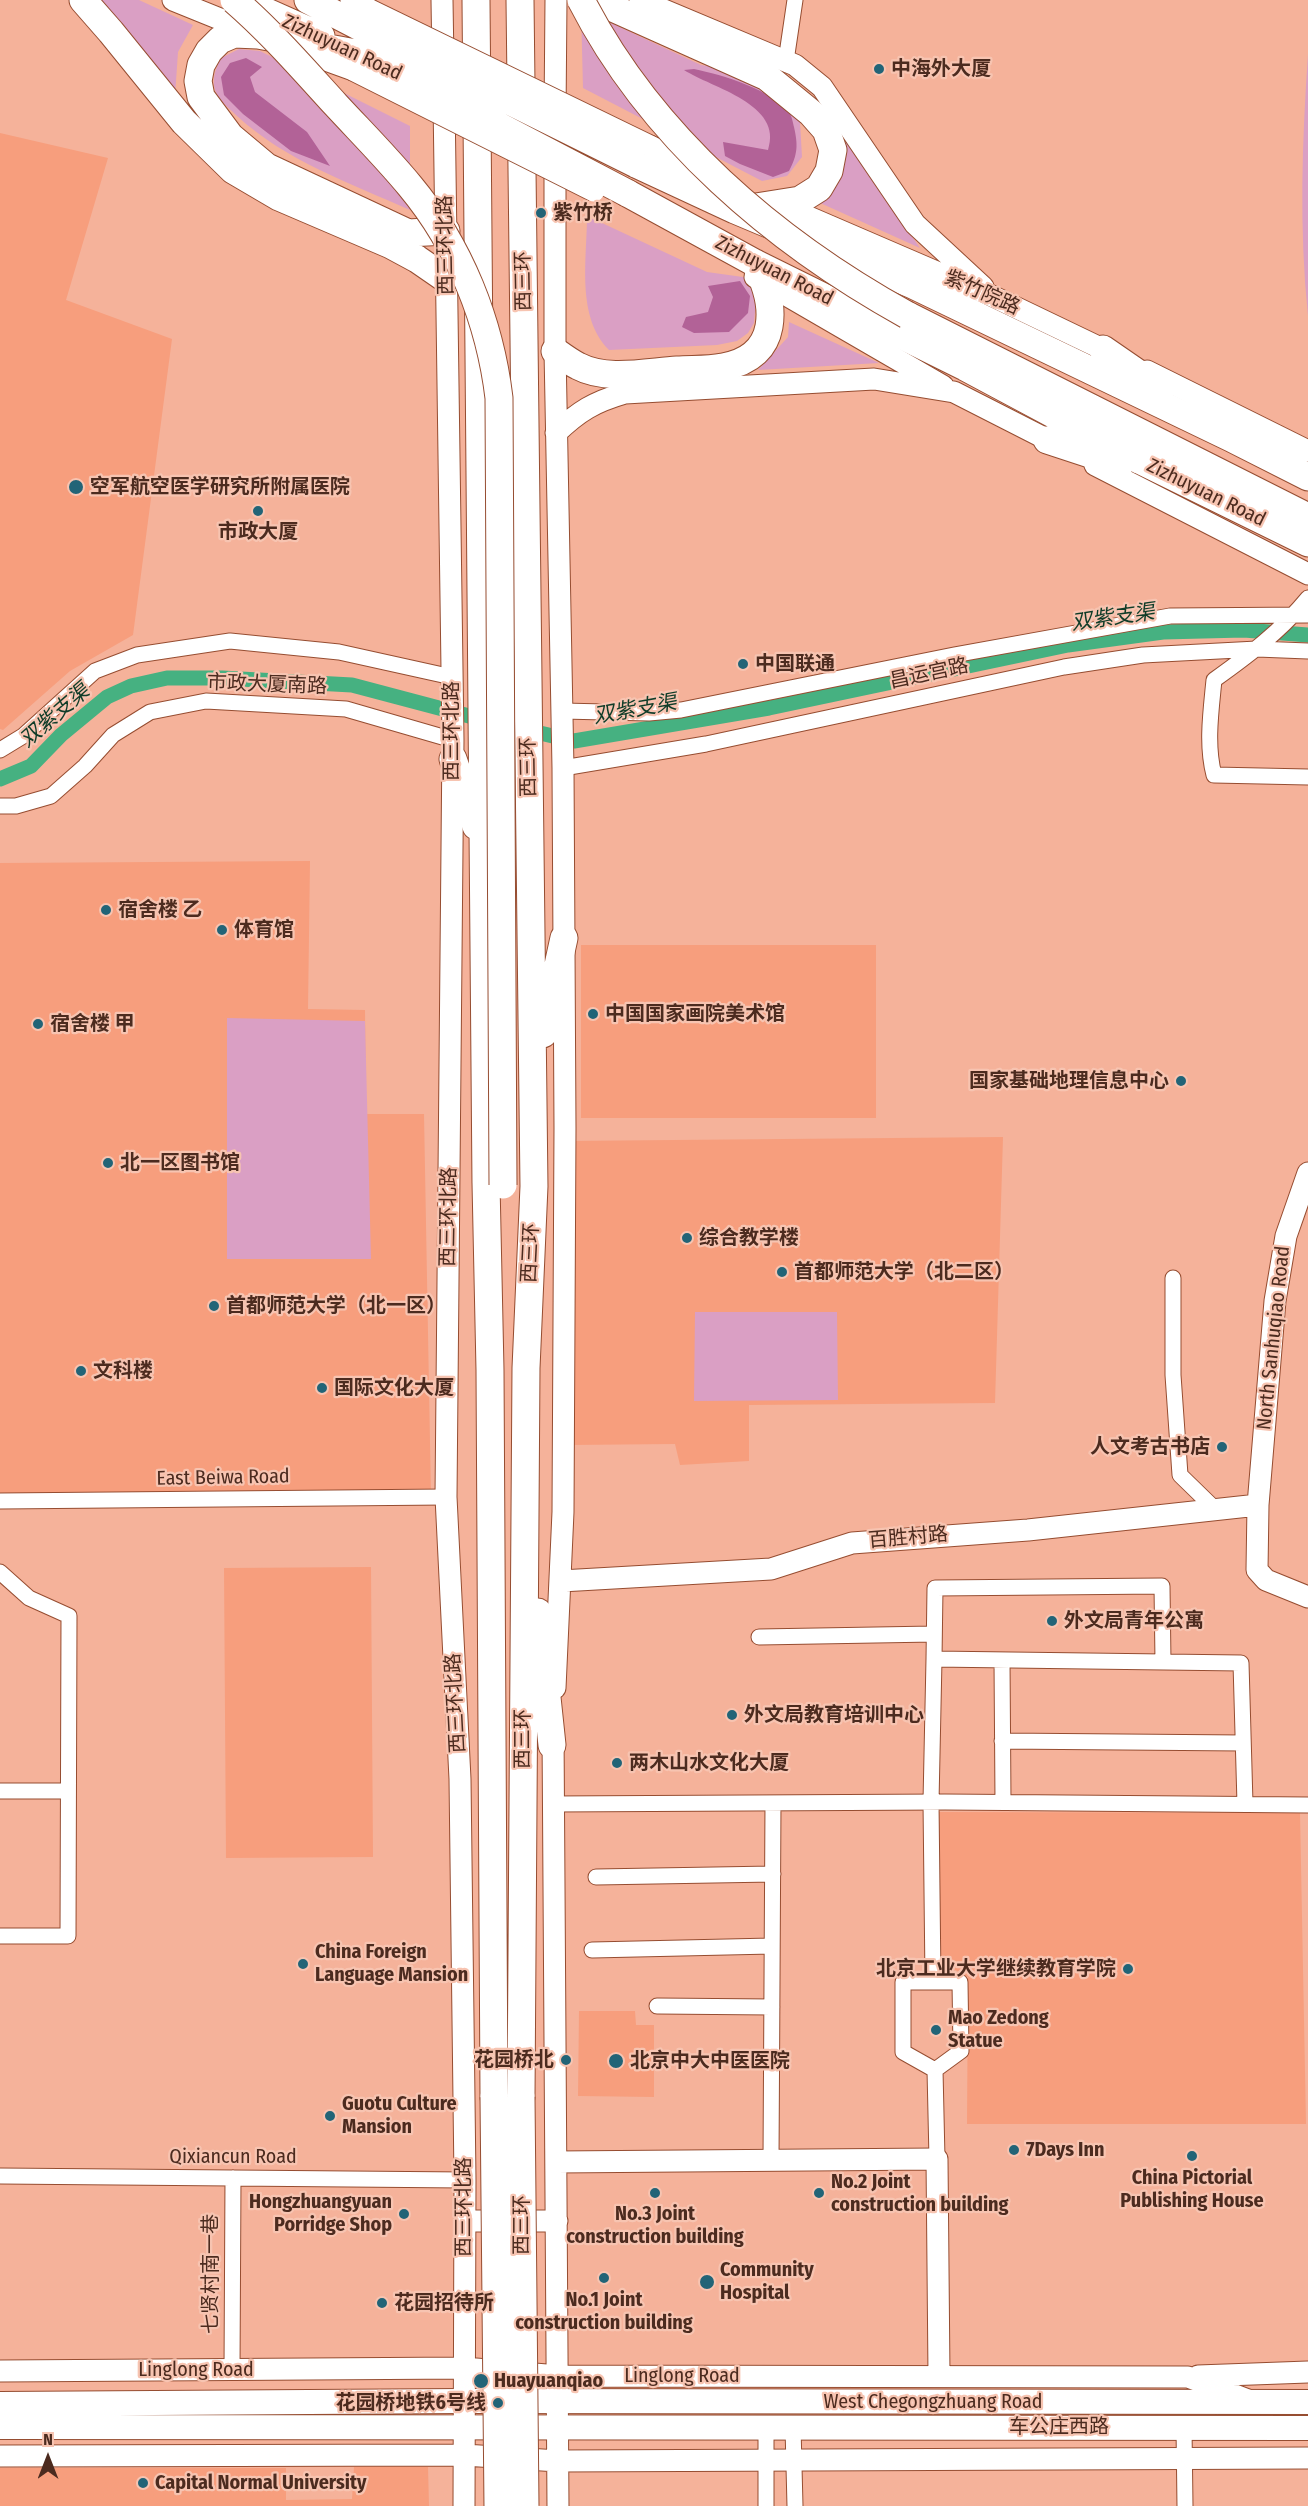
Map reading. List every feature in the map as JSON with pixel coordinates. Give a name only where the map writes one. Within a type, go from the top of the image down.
[{"type":"highway","points":[[83,0],[184,122],[233,170],[279,197],[391,245],[446,279]]},
{"type":"highway","points":[[234,0],[279,43],[417,196],[456,255],[485,325],[495,365],[499,398],[509,1186],[526,1368]]},
{"type":"highway","name":"Zizhuyuan Road","points":[[240,0],[362,41],[643,155],[735,210],[913,285],[1308,477]]},
{"type":"highway","points":[[254,0],[270,14],[390,144],[443,210],[465,242],[486,288],[498,324],[507,365],[514,436],[509,1186],[490,1370]]},
{"type":"highway","name":"Zizhuyuan Road","points":[[308,0],[362,41],[621,197],[760,273],[965,367],[1141,461],[1308,543]]},
{"type":"highway","name":"西三环","points":[[476,0],[490,1370],[498,2506]]},
{"type":"highway","name":"西三环","points":[[520,0],[534,1186],[526,1368],[525,1487],[521,2097],[525,2506]]},
{"type":"highway","points":[[581,0],[634,84],[667,126],[701,162],[780,233],[867,293],[910,310],[1308,503]]},
{"type":"highway","points":[[586,0],[606,5],[767,76],[812,113],[826,130],[833,150],[830,171],[819,188],[800,200],[735,210]]},
{"type":"highway","points":[[597,0],[639,69],[664,102],[719,165],[789,226],[910,310],[1308,517]]},
{"type":"highway","points":[[362,41],[234,34],[220,40],[209,51],[201,65],[198,81],[201,97],[230,136],[267,167],[408,233],[446,231]]},
{"type":"highway","points":[[555,351],[578,367],[602,373],[724,367],[746,360],[764,344],[771,320],[760,273]]},
{"type":"highway","points":[[1103,349],[1231,438]]},
{"type":"highway","points":[[1047,440],[1211,495]]},
{"type":"highway","points":[[453,750],[483,846]]},
{"type":"highway","points":[[533,1079],[564,938]]},
{"type":"highway","points":[[525,1487],[552,1745]]},
{"type":"main road","name":"Linglong Road","points":[[0,2404],[513,2401]]},
{"type":"main road","name":"West Chegongzhuang Road","points":[[513,2401],[1308,2402]]},
{"type":"main road","name":"车公庄西路","points":[[463,2426],[1308,2428]]},
{"type":"main road","points":[[0,2427],[463,2426]]},
{"type":"street","points":[[173,0],[258,35]]},
{"type":"street","points":[[351,0],[362,41]]},
{"type":"street","name":"西三环北路","points":[[442,0],[453,750],[446,1497],[460,1779],[465,2180],[464,2506]]},
{"type":"street","points":[[556,0],[555,351],[562,711],[565,1141],[561,1581],[552,1745],[558,2506]]},
{"type":"street","points":[[640,0],[795,65],[822,87],[915,224],[992,296]]},
{"type":"street","points":[[786,61],[795,0]]},
{"type":"street","name":"紫竹院路","points":[[643,155],[779,204],[992,296],[1308,451]]},
{"type":"street","points":[[760,273],[954,392],[1308,574]]},
{"type":"street","points":[[556,433],[572,418],[598,401],[625,393],[874,379],[954,392]]},
{"type":"street","points":[[1308,598],[1301,615],[1214,680],[1210,717],[1211,764],[1214,775],[1308,777]]},
{"type":"street","points":[[562,711],[649,713],[681,710],[954,655],[1170,616],[1301,615]]},
{"type":"street","points":[[0,750],[23,736],[95,671],[137,655],[230,641],[339,652],[452,677]]},
{"type":"street","name":"昌运宫路","points":[[562,768],[706,744],[1064,666],[1143,655],[1257,650],[1308,651]]},
{"type":"street","name":"市政大厦南路","points":[[0,806],[16,806],[51,796],[85,766],[113,735],[150,712],[206,701],[346,709],[453,750]]},
{"type":"street","name":"North Sanhuqiao Road","points":[[1308,1173],[1286,1236],[1275,1301],[1258,1505],[1257,1569],[1266,1580],[1308,1597]]},
{"type":"street","points":[[1173,1278],[1173,1375],[1180,1475],[1218,1511]]},
{"type":"street","name":"East Beiwa Road","points":[[0,1501],[446,1497]]},
{"type":"street","name":"百胜村路","points":[[561,1581],[771,1569],[852,1543],[1028,1530],[1258,1505]]},
{"type":"street","points":[[0,1572],[29,1598],[69,1616],[68,1936],[0,1936]]},
{"type":"street","points":[[933,1981],[932,1802],[935,1588],[1162,1586],[1163,1662]]},
{"type":"street","points":[[759,1637],[934,1634]]},
{"type":"street","points":[[934,1659],[1241,1663],[1245,1804]]},
{"type":"street","points":[[1002,1660],[1003,1802]]},
{"type":"street","points":[[1002,1741],[1243,1743]]},
{"type":"street","points":[[0,1791],[67,1791]]},
{"type":"street","points":[[553,1804],[1003,1802],[1308,1805]]},
{"type":"street","points":[[771,2160],[773,1803]]},
{"type":"street","points":[[596,1877],[772,1874]]},
{"type":"street","points":[[592,1950],[772,1946]]},
{"type":"street","points":[[903,1982],[960,1982],[961,2051],[935,2070],[903,2052],[903,1982]]},
{"type":"street","points":[[657,2006],[772,2007]]},
{"type":"street","points":[[935,2070],[939,2376]]},
{"type":"street","points":[[556,2162],[937,2158]]},
{"type":"street","name":"Qixiancun Road","points":[[0,2176],[465,2180]]},
{"type":"street","name":"七贤村南一巷","points":[[232,2178],[232,2370]]},
{"type":"street","points":[[465,2221],[557,2221]]},
{"type":"street","points":[[464,2253],[511,2286],[515,2506]]},
{"type":"street","name":"Linglong Road","points":[[0,2371],[464,2368],[558,2376],[1188,2377],[1251,2402]]},
{"type":"street","points":[[1188,2377],[1308,2372]]},
{"type":"street","points":[[766,2427],[766,2506]]},
{"type":"street","points":[[793,2427],[795,2506]]},
{"type":"street","points":[[1184,2428],[1185,2506]]},
{"type":"street","points":[[0,2456],[514,2462],[1308,2458]]},
{"type":"shaded area","points":[[99,0],[139,0],[193,25],[178,52],[175,96]]},
{"type":"shaded area","points":[[581,9],[701,65],[744,71],[786,103],[800,122],[802,157],[787,176],[762,181],[583,88]]},
{"type":"shaded area","points":[[239,49],[260,51],[410,126],[410,210],[297,158],[256,132],[229,109],[216,91],[214,77],[221,58]]},
{"type":"shaded area","points":[[1308,54],[1308,316],[1303,251],[1302,185]]},
{"type":"shaded area","points":[[246,58],[262,67],[250,77],[255,92],[307,132],[330,166],[291,151],[243,114],[224,95],[221,77],[230,63]]},
{"type":"shaded area","points":[[694,69],[746,84],[782,105],[792,118],[797,144],[796,154],[789,171],[773,177],[725,156],[723,142],[768,150],[770,134],[766,121],[756,109],[742,100],[684,70]]},
{"type":"shaded area","points":[[836,126],[920,248],[818,202]]},
{"type":"shaded area","name":"空军航空医学研究所附属医院","points":[[0,133],[108,158],[66,300],[172,339],[133,635],[70,671],[3,730],[0,729]]},
{"type":"shaded area","points":[[587,216],[707,272],[750,278],[756,301],[754,323],[748,333],[737,341],[717,345],[609,350],[599,337],[588,304],[585,269]]},
{"type":"shaded area","points":[[740,281],[750,296],[748,313],[729,332],[694,333],[682,327],[686,317],[708,312],[713,297],[708,286]]},
{"type":"shaded area","points":[[789,322],[879,363],[758,370],[788,337]]},
{"type":"shaded area","name":"首都师范大学（北一区）","points":[[310,861],[308,1009],[365,1010],[366,1114],[424,1114],[431,1497],[0,1501],[0,863]]},
{"type":"shaded area","points":[[581,945],[876,945],[876,1118],[581,1118]]},
{"type":"shaded area","points":[[227,1018],[365,1021],[371,1259],[227,1259]]},
{"type":"shaded area","name":"首都师范大学（北二区）","points":[[1003,1137],[995,1403],[749,1405],[749,1461],[680,1465],[675,1444],[568,1445],[565,1141]]},
{"type":"shaded area","points":[[695,1312],[837,1312],[838,1400],[694,1401]]},
{"type":"shaded area","points":[[371,1567],[373,1857],[226,1858],[224,1568]]},
{"type":"shaded area","name":"北京工业大学继续教育学院","points":[[938,1812],[1300,1813],[1306,2124],[967,2124],[968,1977],[939,1961]]},
{"type":"shaded area","name":"北京中大中医医院","points":[[579,2011],[635,2011],[636,2025],[654,2025],[654,2097],[578,2096]]},
{"type":"shaded area","name":"Capital Normal University","points":[[354,2467],[428,2467],[429,2506],[0,2506],[0,2468],[286,2468],[286,2500],[352,2499]]},
{"type":"waterway","name":"双紫支渠","points":[[523,729],[574,741],[769,708],[1068,645],[1163,632],[1244,630],[1308,635]]},
{"type":"waterway","name":"双紫支渠","points":[[0,779],[31,766],[61,735],[107,697],[131,686],[167,678],[222,678],[352,685],[488,721]]},
{"type":"place","name":"中海外大厦","points":[[879,69]]},
{"type":"place","name":"紫竹桥","points":[[541,213]]},
{"type":"place","name":"空军航空医学研究所附属医院","points":[[76,487]]},
{"type":"place","name":"市政大厦","points":[[258,511]]},
{"type":"place","name":"中国联通","points":[[743,664]]},
{"type":"place","name":"宿舍楼 乙","points":[[106,910]]},
{"type":"place","name":"体育馆","points":[[222,930]]},
{"type":"place","name":"中国国家画院美术馆","points":[[593,1014]]},
{"type":"place","name":"宿舍楼 甲","points":[[38,1024]]},
{"type":"place","name":"国家基础地理信息中心","points":[[1181,1081]]},
{"type":"place","name":"北一区图书馆","points":[[108,1163]]},
{"type":"place","name":"综合教学楼","points":[[687,1238]]},
{"type":"place","name":"首都师范大学（北二区）","points":[[782,1272]]},
{"type":"place","name":"首都师范大学（北一区）","points":[[214,1306]]},
{"type":"place","name":"文科楼","points":[[81,1371]]},
{"type":"place","name":"国际文化大厦","points":[[322,1388]]},
{"type":"place","name":"人文考古书店","points":[[1222,1447]]},
{"type":"place","name":"外文局青年公寓","points":[[1052,1621]]},
{"type":"place","name":"外文局教育培训中心","points":[[732,1715]]},
{"type":"place","name":"两木山水文化大厦","points":[[617,1763]]},
{"type":"place","name":"China Foreign Language Mansion","points":[[303,1964]]},
{"type":"place","name":"北京工业大学继续教育学院","points":[[1128,1969]]},
{"type":"place","name":"Mao Zedong Statue","points":[[936,2030]]},
{"type":"place","name":"花园桥北","points":[[566,2060]]},
{"type":"place","name":"北京中大中医医院","points":[[616,2061]]},
{"type":"place","name":"Guotu Culture Mansion","points":[[330,2116]]},
{"type":"place","name":"7Days Inn","points":[[1014,2150]]},
{"type":"place","name":"China Pictorial Publishing House","points":[[1192,2156]]},
{"type":"place","name":"No.3 Joint construction building","points":[[655,2193]]},
{"type":"place","name":"No.2 Joint construction building","points":[[819,2193]]},
{"type":"place","name":"Hongzhuangyuan Porridge Shop","points":[[404,2214]]},
{"type":"place","name":"No.1 Joint construction building","points":[[604,2278]]},
{"type":"place","name":"Community Hospital","points":[[707,2282]]},
{"type":"place","name":"花园招待所","points":[[382,2303]]},
{"type":"place","name":"Huayuanqiao","points":[[481,2381]]},
{"type":"place","name":"花园桥地铁6号线","points":[[498,2403]]},
{"type":"place","name":"Capital Normal University","points":[[143,2483]]}]
